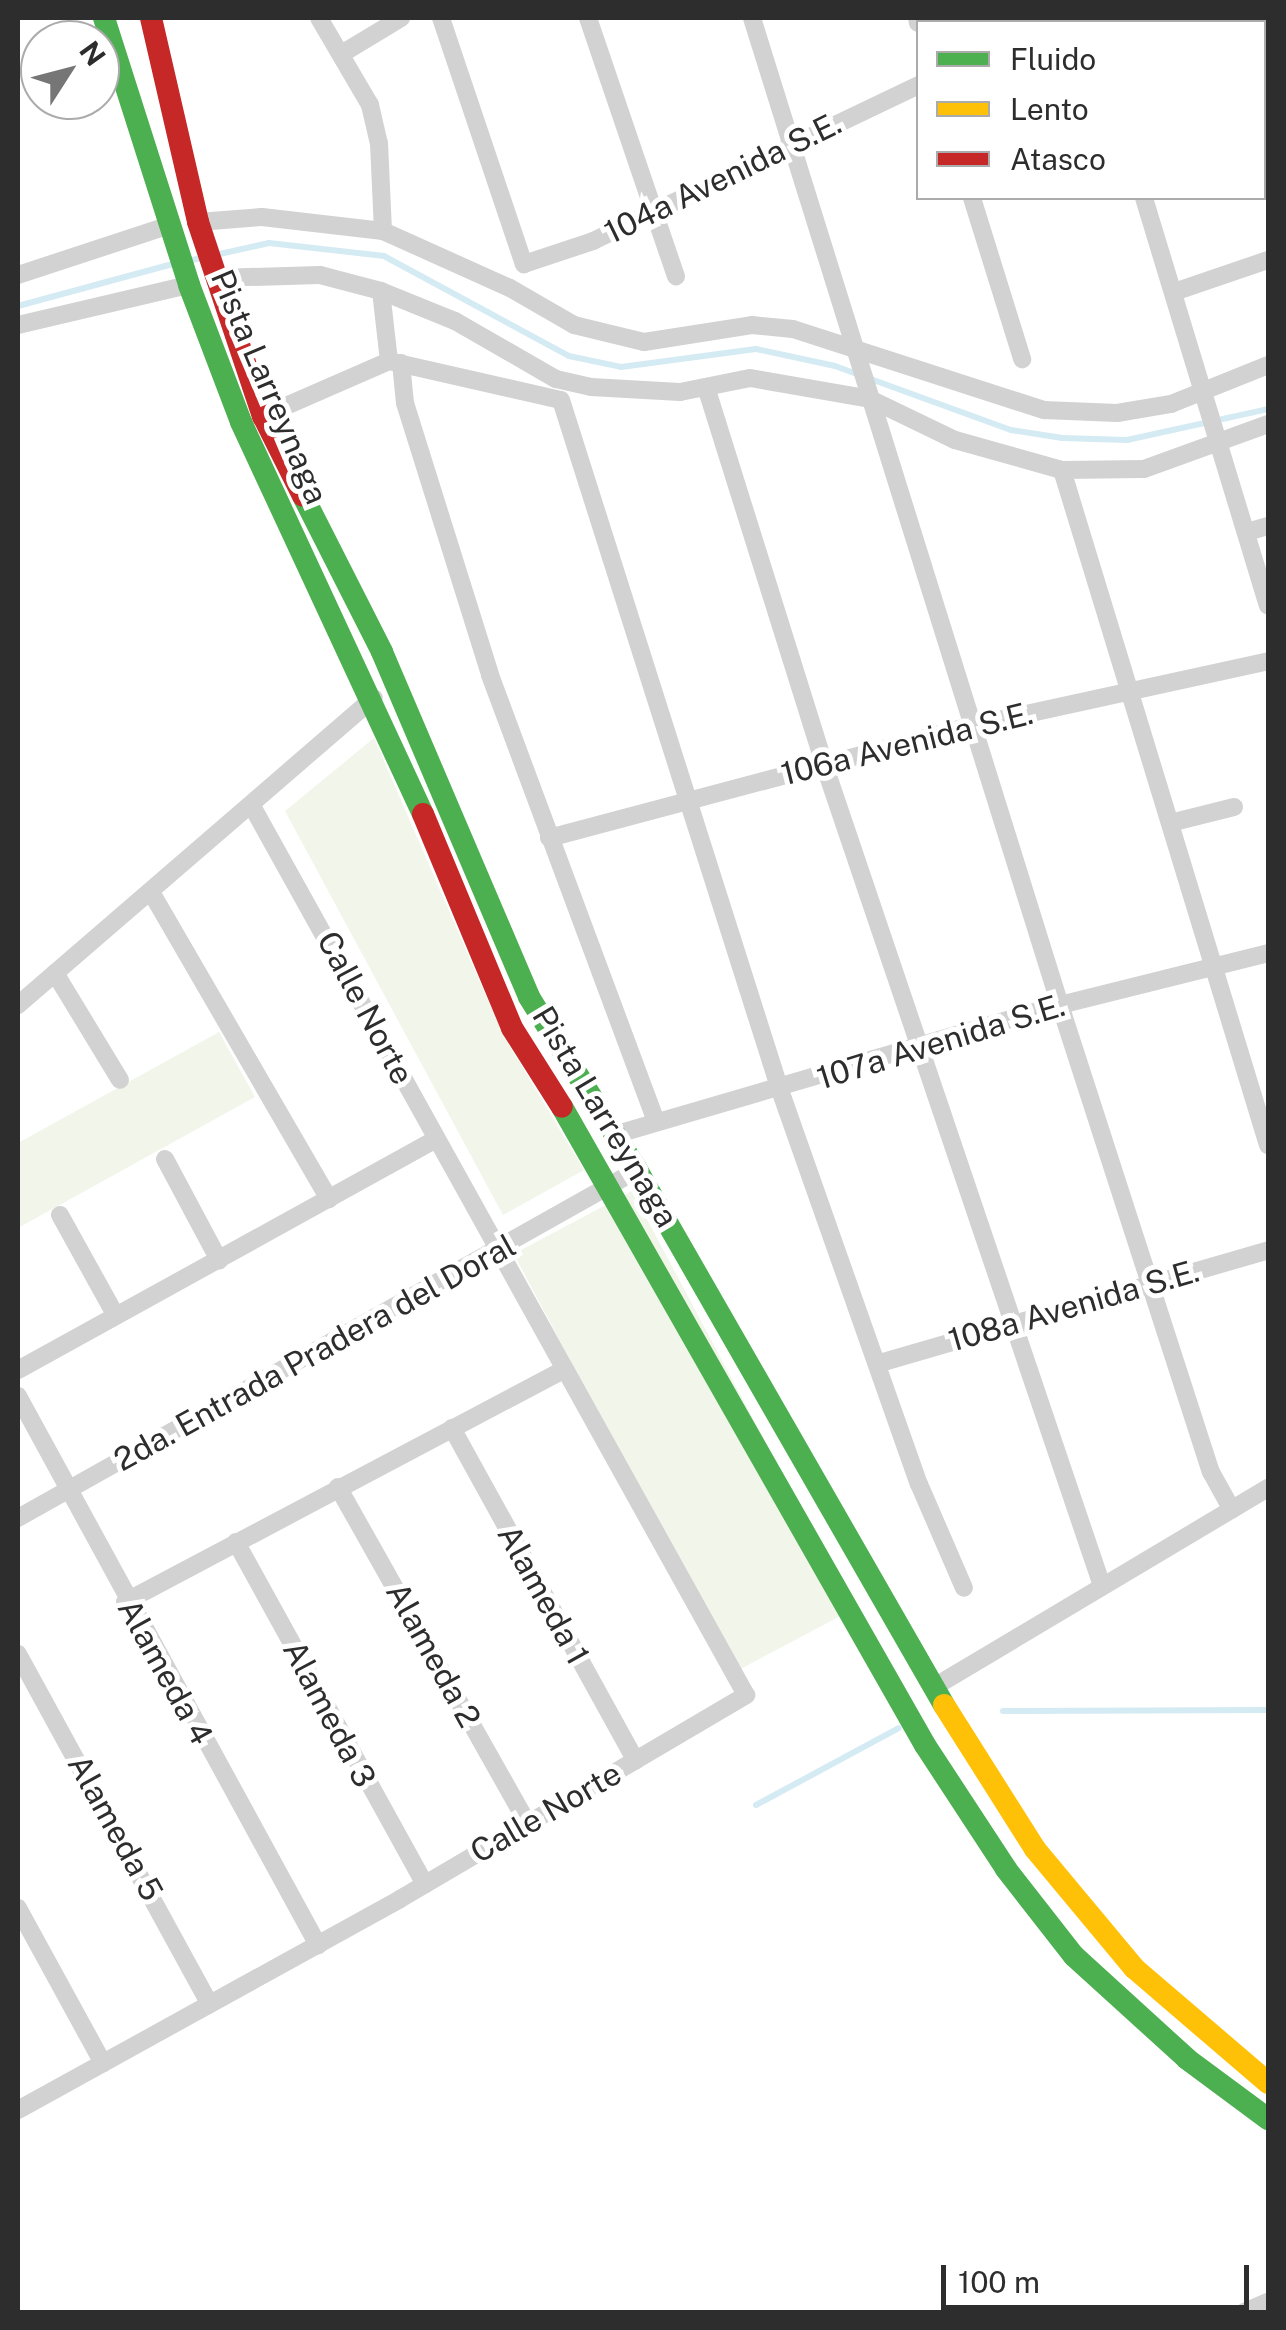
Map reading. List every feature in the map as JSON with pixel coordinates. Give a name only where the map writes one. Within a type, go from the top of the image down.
[{"type":"main road","name":"Pista Larreynaga","points":[[104,18],[188,282],[241,422],[374,698],[512,1028],[610,1185],[925,1745],[1006,1869],[1074,1956],[1188,2059],[1268,2119]]},
{"type":"main road","name":"Pista Larreynaga","points":[[150,18],[199,225],[263,416],[382,652],[506,952],[637,1170],[934,1687],[1034,1849],[1098,1928],[1174,2008],[1268,2083]]},
{"type":"street","points":[[319,18],[343,53],[370,105],[379,143],[383,232]]},
{"type":"street","points":[[343,53],[400,18]]},
{"type":"street","name":"104a Avenida S.E.","points":[[441,18],[524,264],[655,211],[916,85]]},
{"type":"street","points":[[588,18],[676,276]]},
{"type":"street","points":[[752,18],[1060,1005],[1212,1472],[1232,1510]]},
{"type":"street","points":[[973,200],[1022,359]]},
{"type":"street","points":[[1145,200],[1268,606]]},
{"type":"street","points":[[199,225],[262,216],[383,232],[510,288],[574,325],[644,342],[752,324],[793,328],[857,364],[1044,410],[1117,413],[1206,400],[1268,365]]},
{"type":"street","points":[[18,275],[171,230]]},
{"type":"street","points":[[1174,292],[1268,260]]},
{"type":"street","points":[[216,275],[320,275],[381,291],[455,322],[556,378],[591,387],[680,392],[750,378],[870,398],[955,440],[1062,470],[1144,469],[1217,433],[1268,424]]},
{"type":"street","points":[[18,325],[188,282]]},
{"type":"street","points":[[381,291],[405,403],[549,838],[656,1122]]},
{"type":"street","points":[[263,416],[395,362],[561,400],[591,387]]},
{"type":"street","points":[[706,387],[824,764],[1101,1583]]},
{"type":"street","points":[[561,400],[684,800],[780,1090],[880,1363],[919,1484],[964,1588]]},
{"type":"street","points":[[1062,470],[1268,1145]]},
{"type":"street","points":[[1247,532],[1268,526]]},
{"type":"street","name":"106a Avenida S.E.","points":[[549,838],[971,726],[1268,661]]},
{"type":"street","points":[[18,1005],[374,698]]},
{"type":"street","name":"Calle Norte","points":[[18,2110],[318,1945],[746,1695],[252,806]]},
{"type":"street","points":[[1170,823],[1234,808]]},
{"type":"street","points":[[151,892],[329,1199]]},
{"type":"street","name":"107a Avenida S.E.","points":[[614,1135],[780,1090],[1060,1005],[1268,953]]},
{"type":"street","points":[[56,973],[120,1080]]},
{"type":"street","points":[[18,1370],[436,1138]]},
{"type":"street","points":[[165,1159],[220,1260]]},
{"type":"street","name":"2da. Entrada Pradera del Doral","points":[[18,1518],[499,1252],[637,1170]]},
{"type":"street","points":[[60,1215],[116,1316]]},
{"type":"street","name":"108a Avenida S.E.","points":[[880,1363],[1268,1250]]},
{"type":"street","points":[[125,1602],[564,1370]]},
{"type":"street","name":"Alameda 4","points":[[18,1396],[125,1602],[318,1945]]},
{"type":"street","name":"Alameda 1","points":[[452,1428],[636,1761]]},
{"type":"street","name":"Alameda 2","points":[[338,1487],[527,1823]]},
{"type":"street","points":[[934,1687],[1101,1583],[1268,1488]]},
{"type":"street","name":"Alameda 3","points":[[236,1542],[425,1884]]},
{"type":"street","name":"Alameda 5","points":[[18,1654],[210,2004]]},
{"type":"street","points":[[18,1908],[103,2063]]},
{"type":"street","points":[[1244,2312],[1268,2302]]},
{"type":"shaded area","points":[[374,738],[503,1035],[584,1170],[503,1215],[285,811]]},
{"type":"shaded area","points":[[219,1032],[255,1097],[18,1228],[18,1143]]},
{"type":"shaded area","points":[[632,1191],[854,1609],[736,1672],[514,1254]]},
{"type":"waterway","points":[[188,261],[269,243],[384,256],[569,356],[621,367],[756,349],[835,366],[1011,430],[1062,438],[1127,440],[1268,409]]},
{"type":"waterway","points":[[18,306],[176,263]]},
{"type":"waterway","points":[[1003,1711],[1268,1710]]},
{"type":"waterway","points":[[756,1805],[899,1728]]},
{"type":"traffic: fast","points":[[104,18],[189,285],[241,422],[423,814]]},
{"type":"traffic: fast","points":[[303,496],[382,652],[529,997],[637,1170],[944,1705]]},
{"type":"traffic: fast","points":[[562,1107],[925,1745],[1006,1869],[1074,1956],[1187,2059],[1268,2119]]},
{"type":"traffic: slow","points":[[944,1705],[1035,1849],[1134,1968],[1268,2083]]},
{"type":"traffic: jam","points":[[151,18],[198,222],[263,416],[303,496]]},
{"type":"traffic: jam","points":[[423,814],[512,1028],[562,1107]]}]
